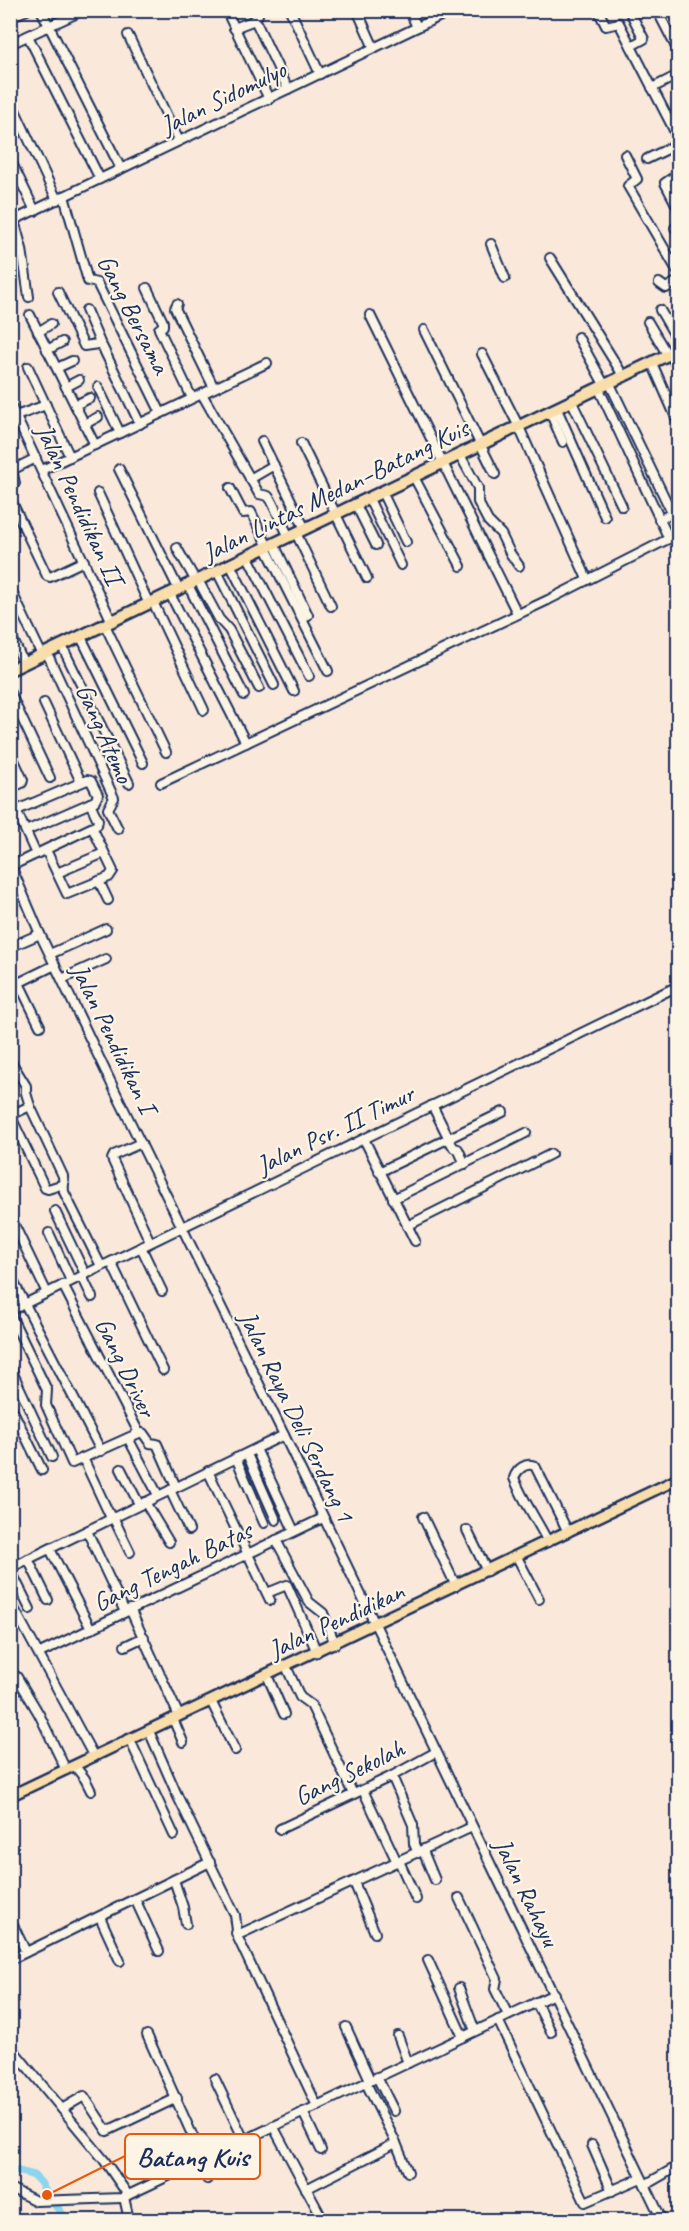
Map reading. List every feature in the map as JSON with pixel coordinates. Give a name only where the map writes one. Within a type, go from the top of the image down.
[{"type":"highway","name":"Jalan Lintas Medan–Batang Kuis","points":[[10,670],[672,353]]},
{"type":"main road","name":"Jalan Pendidikan","points":[[10,1796],[335,1644],[678,1479]]},
{"type":"street","points":[[10,17],[27,10]]},
{"type":"street","points":[[41,10],[121,170]]},
{"type":"street","points":[[226,10],[268,99]]},
{"type":"street","points":[[234,28],[254,19],[258,15],[258,10]]},
{"type":"street","points":[[290,10],[320,74]]},
{"type":"street","points":[[357,10],[374,48]]},
{"type":"street","points":[[409,10],[417,27]]},
{"type":"street","name":"Jalan Sidomulyo","points":[[12,221],[453,10]]},
{"type":"street","points":[[598,10],[606,26],[618,22],[652,88],[675,124],[678,142],[647,159]]},
{"type":"street","points":[[629,10],[644,39],[631,46]]},
{"type":"street","points":[[657,10],[678,51]]},
{"type":"street","points":[[10,44],[75,14]]},
{"type":"street","points":[[254,19],[288,89]]},
{"type":"street","points":[[128,35],[179,141]]},
{"type":"street","points":[[28,36],[100,179]]},
{"type":"street","points":[[652,88],[678,75]]},
{"type":"street","points":[[14,108],[61,198]]},
{"type":"street","points":[[625,155],[637,179],[628,186],[678,272]]},
{"type":"street","points":[[10,159],[35,211]]},
{"type":"street","points":[[678,174],[665,183],[678,208]]},
{"type":"street","name":"Gang Bersama","points":[[61,198],[88,281],[97,283],[161,413]]},
{"type":"street","points":[[12,221],[22,249],[29,297]]},
{"type":"street","points":[[491,244],[505,278]]},
{"type":"street","points":[[550,258],[624,377]]},
{"type":"street","points":[[659,283],[666,288],[678,281]]},
{"type":"street","points":[[147,288],[163,322],[163,326],[159,329],[192,398]]},
{"type":"street","points":[[58,292],[84,346],[101,345]]},
{"type":"street","points":[[177,304],[175,308],[214,388]]},
{"type":"street","points":[[86,310],[140,424]]},
{"type":"street","points":[[660,310],[678,341]]},
{"type":"street","points":[[30,315],[95,445]]},
{"type":"street","points":[[370,315],[518,613]]},
{"type":"street","points":[[648,322],[672,353],[678,370]]},
{"type":"street","points":[[38,332],[51,324]]},
{"type":"street","points":[[424,330],[495,474]]},
{"type":"street","points":[[578,337],[643,451],[671,511],[659,520]]},
{"type":"street","points":[[47,350],[62,342]]},
{"type":"street","points":[[482,354],[519,427],[587,579]]},
{"type":"street","points":[[57,369],[72,361]]},
{"type":"street","points":[[42,470],[267,363]]},
{"type":"street","points":[[652,363],[678,422]]},
{"type":"street","points":[[28,367],[70,457]]},
{"type":"street","points":[[66,387],[79,380]]},
{"type":"street","points":[[605,386],[630,457],[669,539]]},
{"type":"street","points":[[98,387],[120,433]]},
{"type":"street","points":[[202,394],[259,494],[269,497],[296,533]]},
{"type":"street","points":[[75,405],[90,398]]},
{"type":"street","points":[[572,402],[622,506]]},
{"type":"street","name":"Jalan Pendidikan II","points":[[10,404],[84,561],[108,624]]},
{"type":"street","points":[[16,416],[46,405]]},
{"type":"street","points":[[553,411],[563,442]]},
{"type":"street","points":[[553,411],[605,517]]},
{"type":"street","points":[[85,424],[98,417]]},
{"type":"street","points":[[262,441],[274,465],[296,533],[331,606]]},
{"type":"street","points":[[301,443],[367,578]]},
{"type":"street","points":[[630,457],[643,451]]},
{"type":"street","points":[[460,455],[478,488],[478,501],[488,521],[501,534],[510,554],[519,566]]},
{"type":"street","points":[[10,487],[15,484],[12,470],[36,458]]},
{"type":"street","points":[[250,479],[274,465]]},
{"type":"street","points":[[119,470],[186,586],[244,695]]},
{"type":"street","points":[[414,477],[461,566]]},
{"type":"street","points":[[230,488],[243,513],[251,512],[308,615]]},
{"type":"street","points":[[382,492],[406,542]]},
{"type":"street","points":[[98,493],[204,710]]},
{"type":"street","points":[[369,499],[401,565]]},
{"type":"street","points":[[12,500],[47,576],[50,577],[84,561]]},
{"type":"street","points":[[356,505],[376,545]]},
{"type":"street","points":[[161,783],[548,600],[678,534]]},
{"type":"street","points":[[269,546],[328,670]]},
{"type":"street","points":[[177,548],[186,586],[246,743]]},
{"type":"street","points":[[248,556],[309,676]]},
{"type":"street","points":[[230,564],[294,691]]},
{"type":"street","points":[[217,571],[274,685]]},
{"type":"street","points":[[186,586],[229,630],[259,688]]},
{"type":"street","points":[[10,588],[44,654]]},
{"type":"street","points":[[108,624],[143,695]]},
{"type":"street","points":[[108,624],[166,752]]},
{"type":"street","points":[[10,633],[24,664]]},
{"type":"street","points":[[81,637],[143,763]]},
{"type":"street","points":[[62,646],[129,783]]},
{"type":"street","name":"Gang Atemo","points":[[44,654],[114,799],[108,807],[118,829]]},
{"type":"street","points":[[10,693],[50,778]]},
{"type":"street","points":[[44,703],[81,782]]},
{"type":"street","points":[[10,757],[13,758],[23,780],[22,783],[10,788]]},
{"type":"street","points":[[17,810],[90,780],[98,795],[97,799],[90,803],[27,831]]},
{"type":"street","points":[[10,797],[36,854]]},
{"type":"street","points":[[10,866],[93,829],[99,820],[90,803]]},
{"type":"street","points":[[46,850],[67,894],[99,881],[113,873],[93,829]]},
{"type":"street","points":[[57,873],[104,853]]},
{"type":"street","name":"Jalan Pendidikan I","points":[[10,866],[40,934],[182,1226]]},
{"type":"street","points":[[99,881],[108,900]]},
{"type":"street","points":[[50,954],[106,929]]},
{"type":"street","points":[[10,947],[40,934]]},
{"type":"street","points":[[62,979],[105,959]]},
{"type":"street","points":[[10,987],[55,965]]},
{"type":"street","points":[[19,983],[40,1026]]},
{"type":"street","name":"Jalan Psr. II Timur","points":[[10,1312],[182,1226],[678,986]]},
{"type":"street","points":[[12,1066],[26,1086],[30,1106],[63,1176],[64,1192],[101,1266]]},
{"type":"street","points":[[432,1105],[448,1138],[454,1148],[459,1151],[465,1164]]},
{"type":"street","points":[[30,1106],[12,1115],[12,1119],[45,1188],[48,1190],[64,1184]]},
{"type":"street","points":[[379,1172],[503,1112]]},
{"type":"street","points":[[393,1199],[526,1133]]},
{"type":"street","points":[[364,1139],[415,1241]]},
{"type":"street","points":[[141,1143],[114,1155],[112,1159],[150,1242]]},
{"type":"street","points":[[407,1226],[551,1154]]},
{"type":"street","points":[[55,1211],[93,1297]]},
{"type":"street","points":[[10,1216],[47,1293]]},
{"type":"street","name":"Jalan Raya Deli Serdang 1","points":[[182,1226],[374,1624]]},
{"type":"street","name":"Gang Driver","points":[[49,1233],[67,1283],[139,1433],[128,1438],[158,1495]]},
{"type":"street","points":[[141,1247],[162,1291]]},
{"type":"street","points":[[111,1262],[164,1370]]},
{"type":"street","points":[[10,1275],[101,1451]]},
{"type":"street","points":[[10,1312],[47,1390],[46,1402],[72,1463],[128,1438]]},
{"type":"street","points":[[10,1367],[52,1457]]},
{"type":"street","points":[[11,1408],[42,1470]]},
{"type":"street","points":[[139,1433],[143,1433],[150,1443],[157,1444],[189,1530]]},
{"type":"street","points":[[30,1609],[10,1569],[284,1435]]},
{"type":"street","points":[[256,1449],[294,1532]]},
{"type":"street","points":[[247,1454],[276,1520]]},
{"type":"street","points":[[83,1458],[130,1552]]},
{"type":"street","points":[[236,1458],[264,1523]]},
{"type":"street","points":[[549,1542],[528,1508],[514,1478],[524,1466],[530,1464],[535,1466],[568,1532]]},
{"type":"street","points":[[121,1469],[169,1542]]},
{"type":"street","points":[[208,1471],[268,1597],[287,1585],[306,1622],[317,1652]]},
{"type":"street","points":[[423,1516],[456,1586]]},
{"type":"street","name":"Gang Tengah Batas","points":[[40,1653],[323,1518]]},
{"type":"street","points":[[466,1530],[487,1571]]},
{"type":"street","points":[[87,1531],[144,1637],[183,1742]]},
{"type":"street","points":[[276,1540],[309,1602],[323,1614],[335,1644]]},
{"type":"street","points":[[50,1549],[91,1629]]},
{"type":"street","points":[[518,1557],[539,1599]]},
{"type":"street","points":[[28,1559],[48,1600]]},
{"type":"street","points":[[10,1600],[94,1757]]},
{"type":"street","name":"Jalan Rahayu","points":[[374,1624],[643,2182]]},
{"type":"street","points":[[125,1646],[144,1637]]},
{"type":"street","points":[[286,1666],[300,1697],[311,1705],[353,1794]]},
{"type":"street","points":[[10,1671],[17,1677],[70,1768],[85,1779],[91,1791]]},
{"type":"street","points":[[267,1675],[284,1714]]},
{"type":"street","points":[[211,1701],[235,1750]]},
{"type":"street","points":[[149,1731],[235,1915],[236,1934],[317,2106]]},
{"type":"street","points":[[130,1740],[174,1835]]},
{"type":"street","name":"Gang Sekolah","points":[[280,1829],[392,1776],[436,1752]]},
{"type":"street","points":[[392,1776],[413,1825],[414,1844],[435,1880]]},
{"type":"street","points":[[363,1790],[416,1899]]},
{"type":"street","points":[[236,1934],[472,1827]]},
{"type":"street","points":[[10,1960],[210,1862]]},
{"type":"street","points":[[174,1880],[186,1924]]},
{"type":"street","points":[[354,1882],[375,1933]]},
{"type":"street","points":[[459,1898],[497,1978],[495,1989],[508,2015]]},
{"type":"street","points":[[135,1899],[159,1951]]},
{"type":"street","points":[[100,1917],[120,1961]]},
{"type":"street","points":[[10,1919],[26,1952]]},
{"type":"street","points":[[428,1960],[463,2037]]},
{"type":"street","points":[[459,1988],[475,2031]]},
{"type":"street","points":[[10,2188],[36,2201],[126,2196],[554,1994]]},
{"type":"street","points":[[536,2002],[551,2032]]},
{"type":"street","points":[[498,2020],[523,2077],[585,2202],[643,2182],[678,2166]]},
{"type":"street","points":[[346,2027],[371,2080],[408,2172]]},
{"type":"street","points":[[147,2035],[177,2098],[207,2179]]},
{"type":"street","points":[[398,2036],[408,2063]]},
{"type":"street","points":[[10,2046],[104,2160],[126,2196],[129,2220]]},
{"type":"street","points":[[215,2079],[244,2140]]},
{"type":"street","points":[[371,2080],[394,2110]]},
{"type":"street","points":[[62,2109],[84,2096],[107,2131],[177,2098]]},
{"type":"street","points":[[303,2112],[321,2150]]},
{"type":"street","points":[[273,2126],[323,2220]]},
{"type":"street","points":[[306,2189],[396,2143]]},
{"type":"street","points":[[592,2145],[612,2191]]},
{"type":"street","points":[[643,2182],[662,2220]]},
{"type":"waterway","points":[[10,2169],[33,2175],[67,2220]]},
{"type":"place","name":"Batang Kuis","points":[[47,2195]]}]
